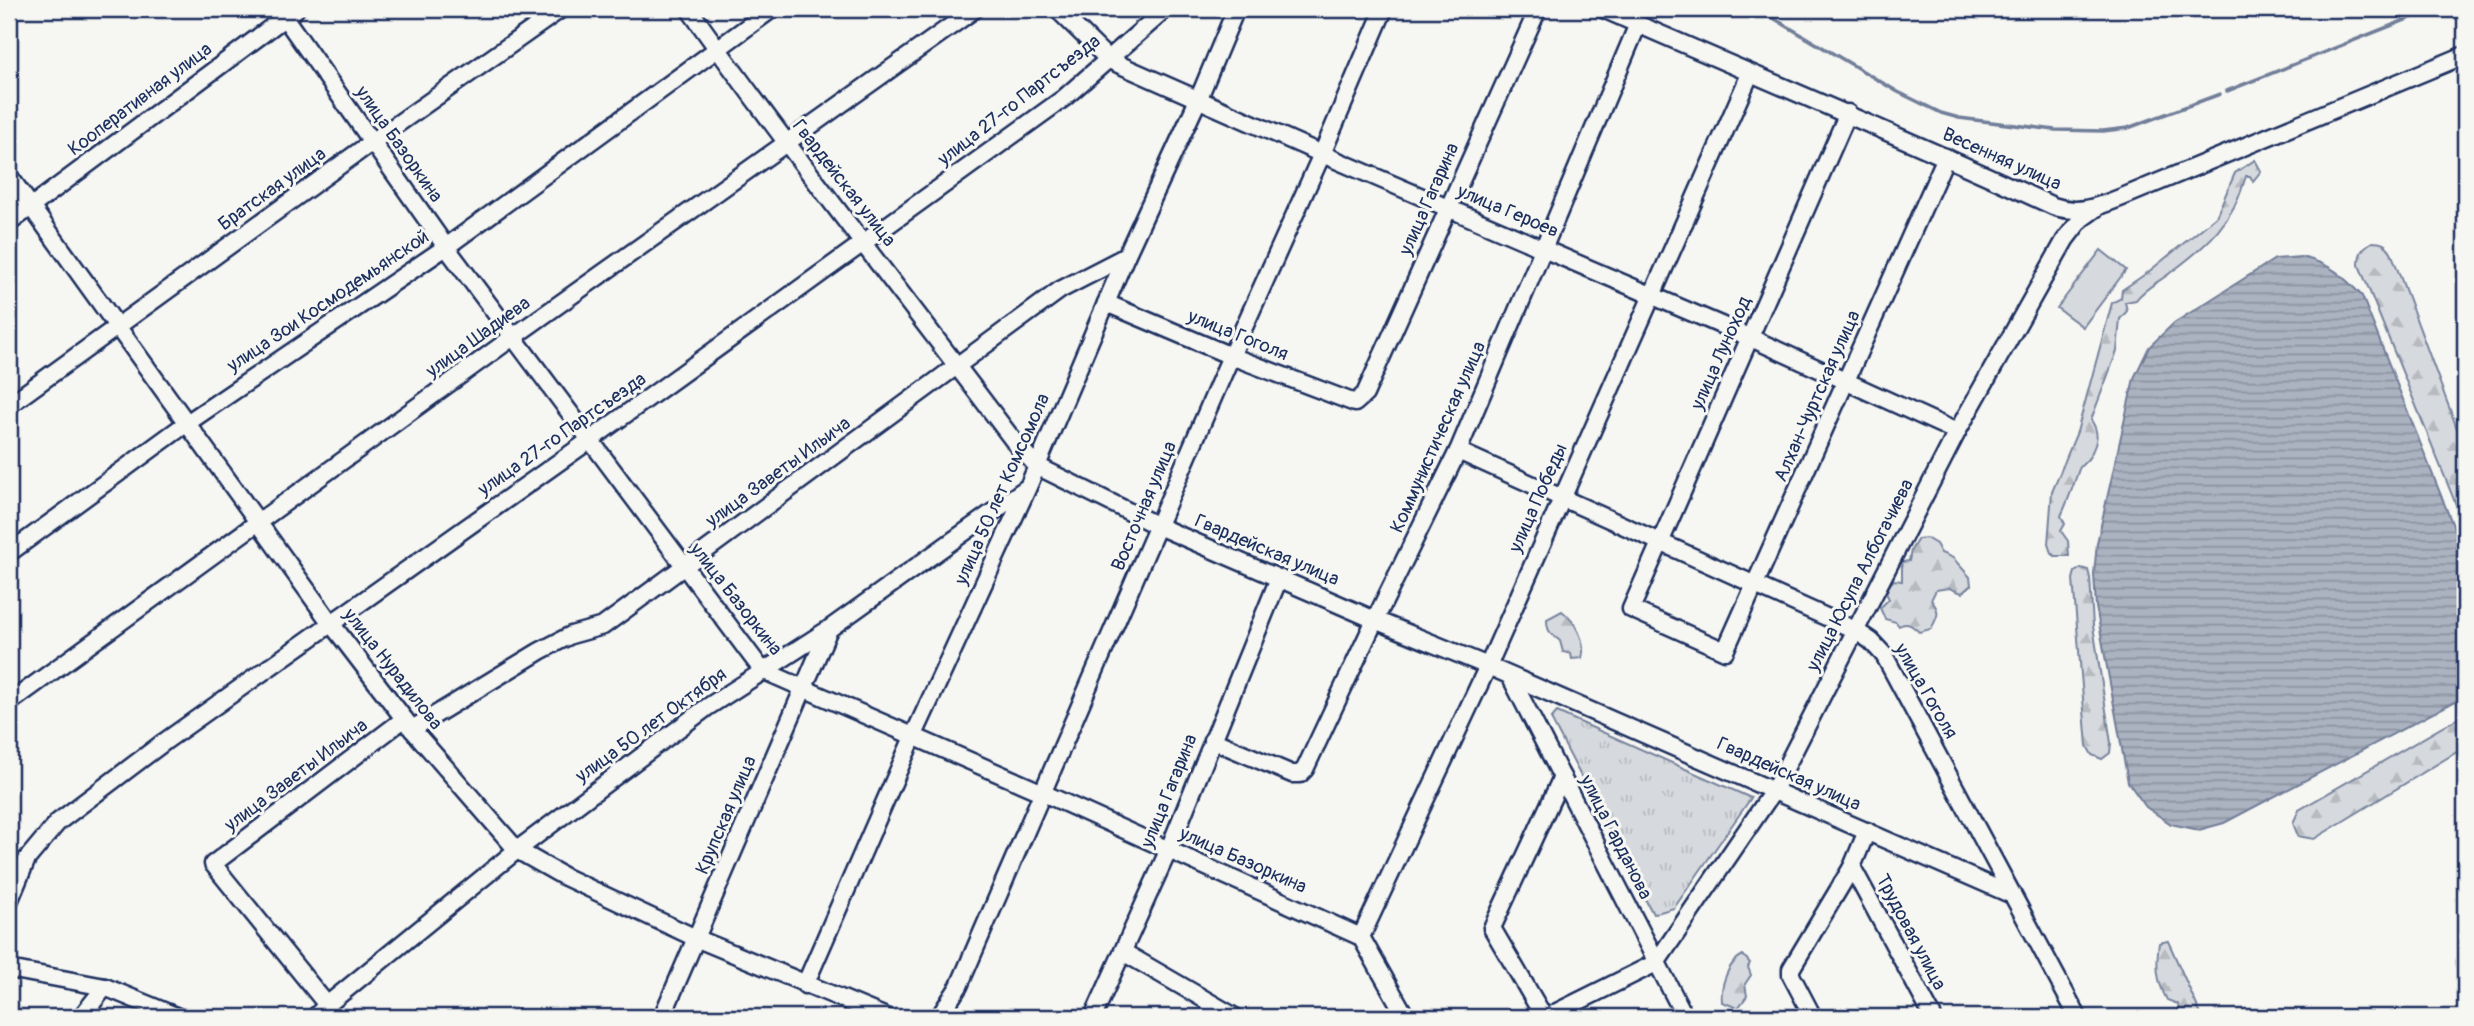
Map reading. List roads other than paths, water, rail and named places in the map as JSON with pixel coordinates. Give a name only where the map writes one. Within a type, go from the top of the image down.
[{"type":"street","name":"Братская улица","points":[[9,405],[372,142],[561,9]]},
{"type":"street","name":"Гвардейская улица","points":[[689,9],[787,144],[1016,444],[1037,466],[1158,526],[1488,666],[2012,895]]},
{"type":"street","name":"улица Зои Космодемьянской","points":[[9,553],[187,423],[446,247],[772,9]]},
{"type":"street","name":"улица Шадиева","points":[[9,703],[513,337],[975,9]]},
{"type":"street","name":"улица Героев","points":[[1057,9],[1109,60],[1651,294],[1957,432]]},
{"type":"street","name":"улица 50 лет Комсомола","points":[[805,985],[913,737],[1028,487],[1126,256],[1198,100],[1236,9]]},
{"type":"street","name":"Восточная улица","points":[[942,1016],[959,986],[1384,9]]},
{"type":"street","name":"улица Гагарина","points":[[1355,403],[1365,394],[1538,9]]},
{"type":"street","name":"Весенняя улица","points":[[1603,9],[1750,74],[1848,113],[2063,209],[2076,211],[2099,206],[2465,55]]},
{"type":"street","name":"улица Базоркина","points":[[291,13],[372,142],[446,247],[762,670],[1169,849],[1361,937]]},
{"type":"street","name":"Кооперативная улица","points":[[9,223],[291,13]]},
{"type":"street","name":"улица 27-го Партсъезда","points":[[9,902],[27,859],[58,822],[330,622],[590,440],[1064,98],[1159,15]]},
{"type":"street","name":"Коммунистическая улица","points":[[1212,740],[1292,774],[1300,774],[1305,769],[1458,451],[1638,24]]},
{"type":"street","name":"улица Победы","points":[[1361,937],[1488,666],[1750,74]]},
{"type":"street","name":"улица Луноход","points":[[1726,651],[1631,609],[1848,113]]},
{"type":"street","name":"Алхан-Чуртская улица","points":[[1726,651],[1946,157]]},
{"type":"street","name":"улица Нурадилова","points":[[9,176],[330,622],[408,724],[517,850],[563,876],[698,939],[886,1017]]},
{"type":"street","name":"улица Юсупа Албогачиева","points":[[1656,962],[1774,790],[1957,432],[2065,240],[2081,219],[2099,206]]},
{"type":"street","name":"улица Заветы Ильича","points":[[327,1005],[214,864],[408,724],[571,635],[604,626],[1060,290],[1126,256]]},
{"type":"street","name":"улица Гоголя","points":[[1106,303],[1231,356],[1355,403]]},
{"type":"street","name":"улица Гоголя","points":[[1458,451],[1855,630],[1871,641],[1884,655],[2078,1017]]},
{"type":"street","name":"улица 50 лет Октября","points":[[315,1017],[517,850],[706,708],[829,629],[1028,487]]},
{"type":"street","name":"улица Гагарина","points":[[1093,1017],[1169,849],[1279,578]]},
{"type":"street","name":"Крупская улица","points":[[663,1017],[698,939],[742,827],[829,629]]},
{"type":"street","name":"улица Гарданова","points":[[1510,676],[1685,1017]]},
{"type":"street","points":[[1562,777],[1492,928],[1546,1017],[1656,962]]},
{"type":"street","points":[[1813,1017],[1791,975],[1791,968],[1852,867],[1867,831]]},
{"type":"street","name":"Трудовая улица","points":[[1852,867],[1933,1017]]},
{"type":"street","points":[[1361,937],[1406,1017]]},
{"type":"street","points":[[1123,952],[1235,1017]]},
{"type":"street","points":[[9,969],[105,988],[178,1017]]},
{"type":"street","points":[[81,1017],[105,988]]},
{"type":"waterway","points":[[1758,9],[1898,92],[1941,113],[1959,118],[2055,130],[2103,131],[2128,128],[2220,94]]},
{"type":"waterway","points":[[2227,91],[2433,9]]}]
